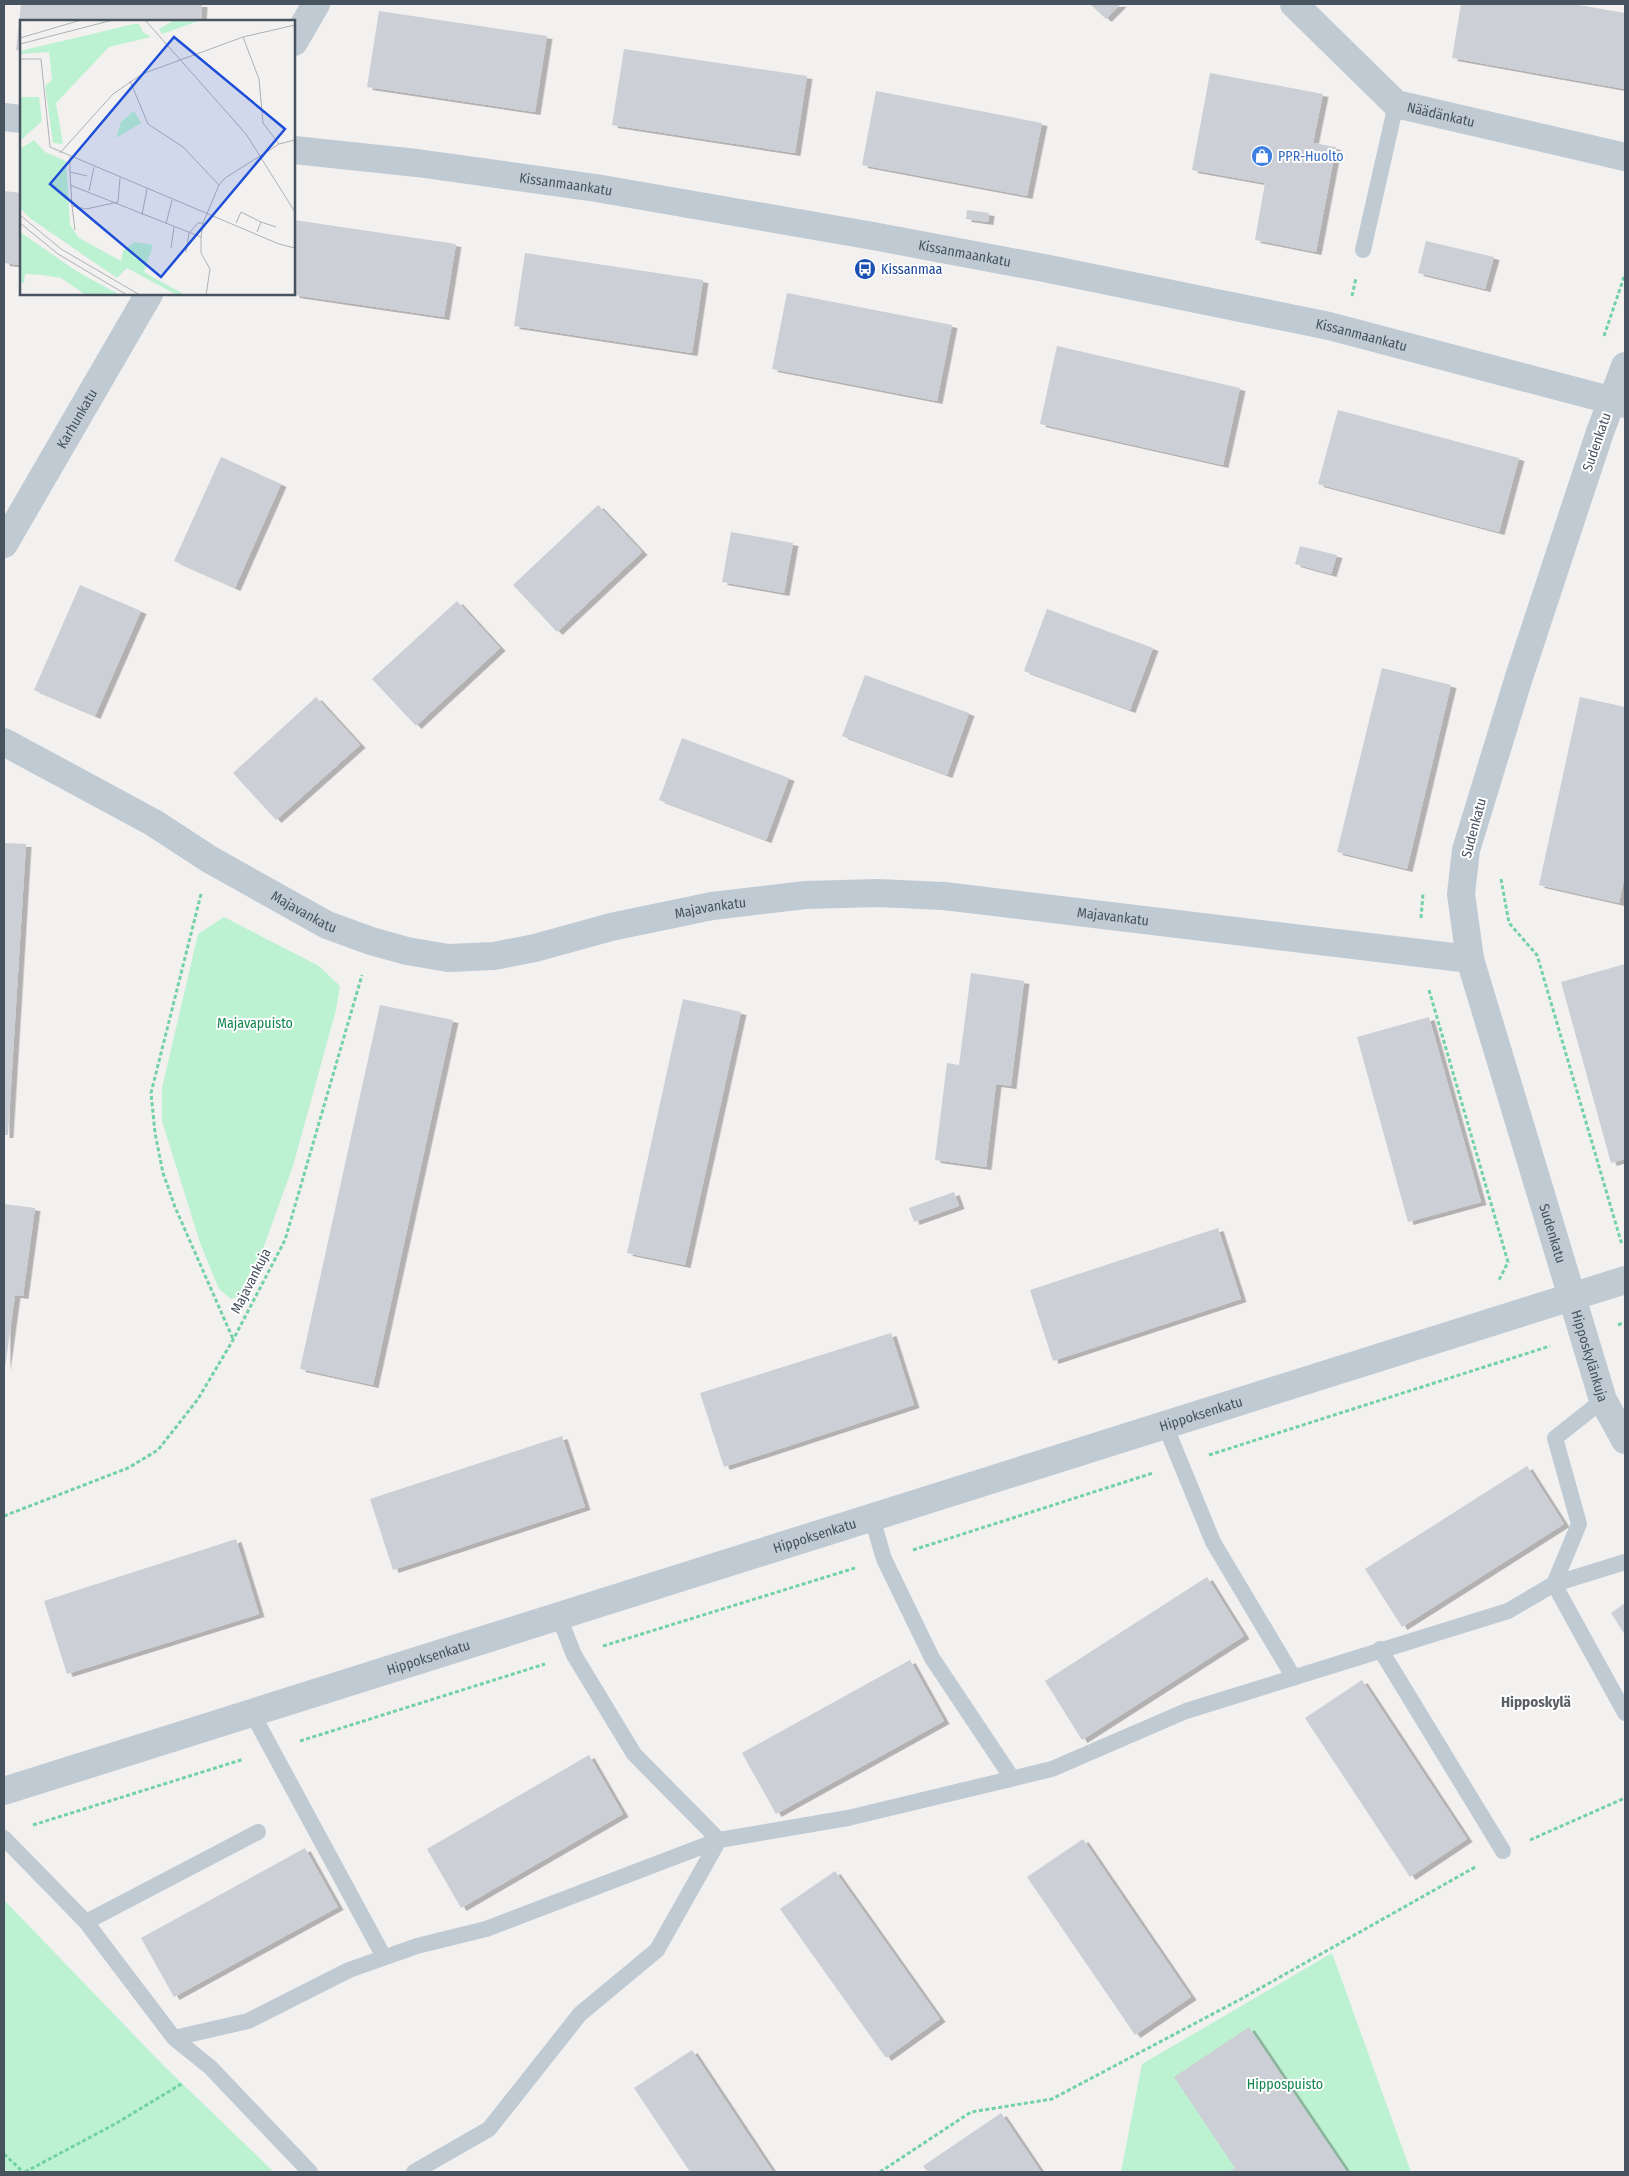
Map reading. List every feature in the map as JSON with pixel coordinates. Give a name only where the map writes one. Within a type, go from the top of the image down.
[{"type":"street","points":[[295,40],[316,4]]},
{"type":"street","name":"Näädänkatu","points":[[1294,4],[1396,104],[1625,157]]},
{"type":"street","points":[[4,117],[20,119]]},
{"type":"street","name":"Kissanmaankatu","points":[[295,150],[417,163],[596,188],[1044,268],[1329,326],[1618,402]]},
{"type":"street","name":"Karhunkatu","points":[[4,544],[148,295]]},
{"type":"street","name":"Sudenkatu","points":[[1572,1297],[1470,959],[1461,894],[1466,850],[1522,668],[1618,402],[1625,366]]},
{"type":"street","name":"Majavankatu","points":[[4,742],[154,823],[209,859],[327,925],[406,951],[448,958],[494,956],[535,948],[611,927],[712,906],[805,895],[903,893],[944,896],[1470,959]]},
{"type":"street","name":"Hippoksenkatu","points":[[4,1791],[1625,1280]]},
{"type":"street","name":"Hipposkylänkuja","points":[[1572,1297],[1603,1400],[1625,1440]]},
{"type":"lane","points":[[1363,250],[1396,104]]},
{"type":"lane","points":[[1554,1584],[1579,1524],[1555,1438],[1603,1400]]},
{"type":"lane","points":[[1165,1425],[1213,1542],[1294,1678]]},
{"type":"lane","points":[[872,1518],[884,1559],[932,1658],[1012,1778]]},
{"type":"lane","points":[[174,2038],[248,2021],[349,1970],[417,1946],[486,1929],[719,1840],[848,1818],[1052,1769],[1186,1711],[1360,1658],[1380,1649],[1508,1611],[1554,1584],[1625,1562]]},
{"type":"lane","points":[[1554,1584],[1625,1713]]},
{"type":"lane","points":[[559,1616],[574,1655],[634,1754],[719,1840]]},
{"type":"lane","points":[[1380,1649],[1503,1851]]},
{"type":"lane","points":[[252,1713],[384,1958]]},
{"type":"lane","points":[[86,1922],[258,1832]]},
{"type":"lane","points":[[4,1838],[86,1922],[174,2038],[210,2067],[310,2172]]},
{"type":"lane","points":[[414,2172],[489,2129],[580,2014],[657,1950],[719,1840]]},
{"type":"path","points":[[1602,344],[1625,274]]},
{"type":"path","points":[[209,859],[151,1093],[155,1133],[163,1173],[175,1206],[233,1340]]},
{"type":"path","points":[[1500,874],[1509,923],[1537,955],[1624,1250]]},
{"type":"path","name":"Majavankuja","points":[[4,1516],[128,1468],[158,1450],[198,1399],[233,1340],[285,1240],[371,941]]},
{"type":"path","points":[[31,1826],[884,1559],[1625,1322]]},
{"type":"path","points":[[880,2172],[971,2112],[1052,2099],[1241,1999],[1503,1851],[1625,1798]]},
{"type":"path","points":[[4,2154],[24,2172],[116,2124],[210,2067]]},
{"type":"green space","name":"Majavapuisto","points":[[224,917],[319,966],[340,986],[336,1010],[293,1166],[247,1293],[231,1299],[219,1289],[200,1243],[162,1121],[162,1088],[198,934]]},
{"type":"green space","points":[[4,1900],[162,2064],[274,2172],[4,2172]]},
{"type":"green space","name":"Hippospuisto","points":[[1332,1953],[1411,2172],[1121,2172],[1142,2064]]},
{"type":"building","points":[[21,4],[202,4],[201,20],[20,20],[20,51],[16,50]]},
{"type":"building","points":[[1090,4],[1121,4],[1106,19]]},
{"type":"building","points":[[1461,4],[1573,4],[1625,13],[1625,89],[1452,58]]},
{"type":"building","points":[[379,11],[547,36],[535,112],[367,87]]},
{"type":"building","points":[[624,49],[807,76],[795,153],[612,125]]},
{"type":"building","points":[[1210,73],[1323,94],[1313,143],[1336,147],[1316,252],[1255,240],[1265,183],[1192,170]]},
{"type":"building","points":[[876,91],[1042,123],[1027,196],[862,165]]},
{"type":"building","points":[[4,191],[20,193],[20,265],[4,263]]},
{"type":"building","points":[[967,210],[989,213],[988,222],[966,219]]},
{"type":"building","points":[[295,220],[456,244],[444,317],[294,295]]},
{"type":"building","points":[[1426,241],[1494,257],[1485,289],[1418,273]]},
{"type":"building","points":[[525,253],[703,280],[692,353],[514,326]]},
{"type":"building","points":[[787,293],[952,325],[937,401],[772,369]]},
{"type":"building","points":[[1057,346],[1240,388],[1223,465],[1040,424]]},
{"type":"building","points":[[1338,410],[1519,458],[1499,532],[1318,484]]},
{"type":"building","points":[[221,457],[281,484],[235,588],[174,561]]},
{"type":"building","points":[[598,505],[642,552],[557,632],[513,585]]},
{"type":"building","points":[[731,532],[793,543],[784,593],[722,582]]},
{"type":"building","points":[[1300,546],[1337,555],[1331,574],[1295,564]]},
{"type":"building","points":[[80,585],[141,611],[95,716],[34,690]]},
{"type":"building","points":[[457,601],[500,648],[416,726],[372,679]]},
{"type":"building","points":[[1047,609],[1153,648],[1130,710],[1024,671]]},
{"type":"building","points":[[1382,668],[1451,685],[1407,869],[1337,852]]},
{"type":"building","points":[[865,675],[969,713],[947,775],[842,736]]},
{"type":"building","points":[[316,697],[360,745],[276,820],[233,773]]},
{"type":"building","points":[[1580,697],[1625,707],[1625,874],[1619,903],[1539,885]]},
{"type":"building","points":[[682,738],[789,778],[766,840],[659,800]]},
{"type":"building","points":[[4,843],[26,844],[8,1135],[4,1135]]},
{"type":"building","points":[[1625,964],[1625,1159],[1611,1163],[1561,982]]},
{"type":"building","points":[[971,973],[1024,981],[1011,1086],[996,1084],[986,1167],[935,1160],[947,1063],[959,1065]]},
{"type":"building","points":[[683,999],[741,1012],[685,1265],[627,1253]]},
{"type":"building","points":[[380,1005],[453,1020],[373,1385],[300,1369]]},
{"type":"building","points":[[1429,1017],[1481,1202],[1408,1222],[1357,1037]]},
{"type":"building","points":[[954,1192],[959,1206],[914,1222],[909,1208]]},
{"type":"building","points":[[4,1204],[35,1208],[23,1296],[15,1295],[5,1368]]},
{"type":"building","points":[[1218,1228],[1241,1299],[1053,1361],[1030,1290]]},
{"type":"building","points":[[891,1333],[914,1405],[724,1467],[700,1393]]},
{"type":"building","points":[[562,1436],[585,1507],[393,1570],[370,1499]]},
{"type":"building","points":[[1527,1466],[1564,1524],[1402,1627],[1365,1569]]},
{"type":"building","points":[[236,1539],[259,1614],[67,1674],[44,1601]]},
{"type":"building","points":[[1207,1577],[1244,1636],[1082,1740],[1045,1681]]},
{"type":"building","points":[[1625,1603],[1625,1635],[1611,1613]]},
{"type":"building","points":[[910,1660],[944,1721],[776,1814],[742,1753]]},
{"type":"building","points":[[1362,1680],[1467,1839],[1410,1877],[1305,1718]]},
{"type":"building","points":[[589,1755],[623,1814],[461,1908],[427,1849]]},
{"type":"building","points":[[1083,1839],[1191,1997],[1135,2035],[1027,1877]]},
{"type":"building","points":[[305,1848],[338,1907],[174,1997],[141,1938]]},
{"type":"building","points":[[835,1871],[940,2019],[886,2058],[780,1909]]},
{"type":"building","points":[[1249,2027],[1347,2172],[1228,2172],[1235,2168],[1174,2077]]},
{"type":"building","points":[[692,2050],[773,2172],[690,2172],[634,2088]]},
{"type":"building","points":[[1001,2113],[1041,2172],[928,2172],[923,2166]]},
{"type":"place","name":"PPR-Huolto","points":[[1262,156]]},
{"type":"place","name":"Kissanmaa","points":[[865,269]]},
{"type":"district","name":"Hipposkylä","points":[[1536,1702]]}]
